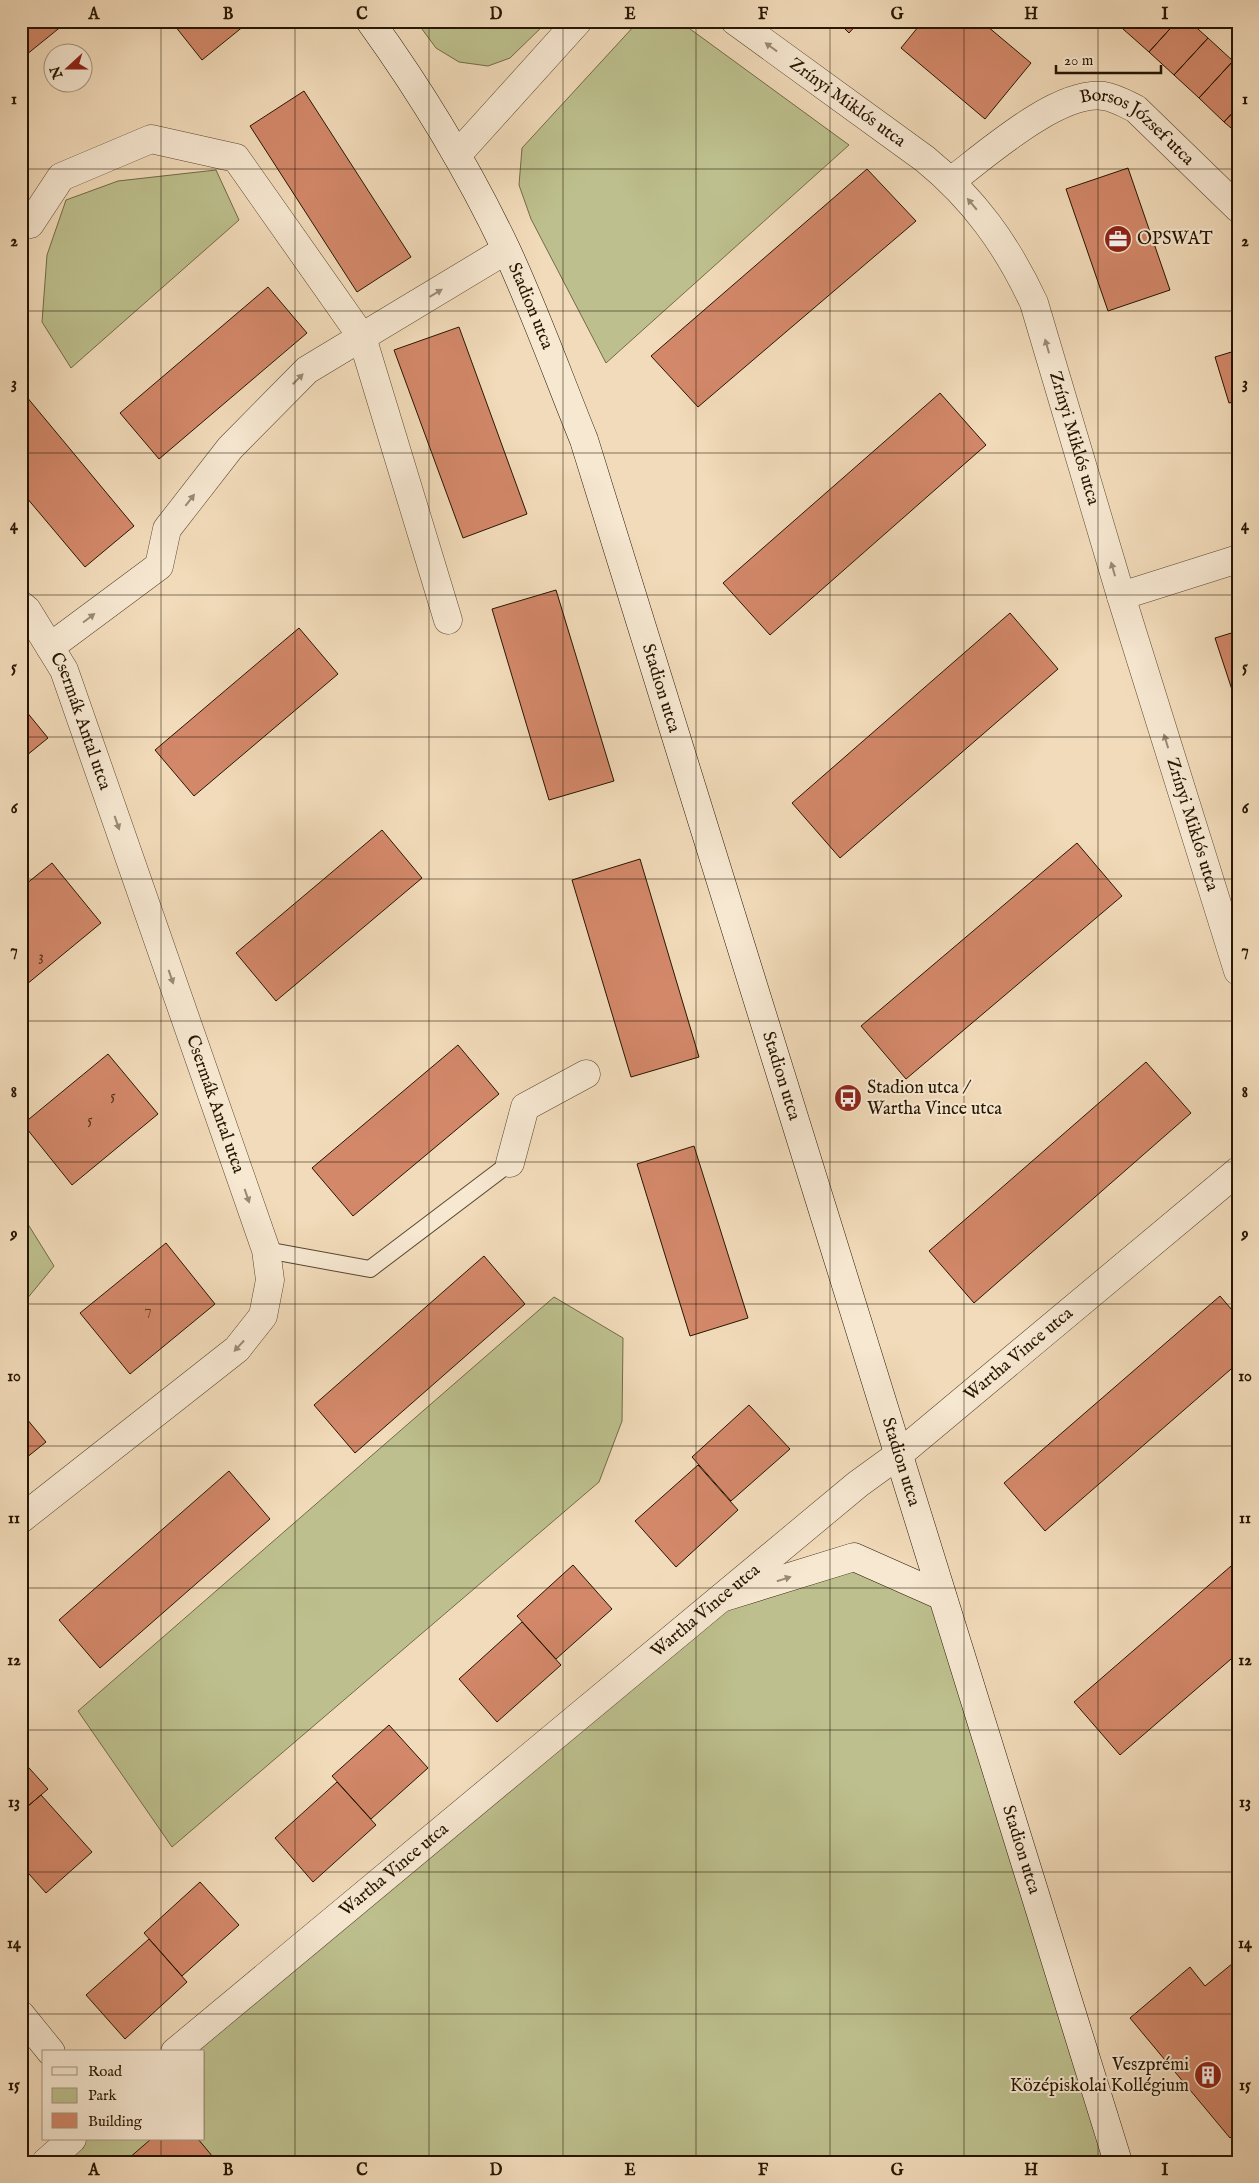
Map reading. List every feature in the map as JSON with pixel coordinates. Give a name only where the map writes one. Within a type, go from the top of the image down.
[{"type":"street","name":"Stadion utca","points":[[370,21],[410,77],[457,154],[506,250],[584,440],[1118,2162]]},
{"type":"street","points":[[457,154],[578,21]]},
{"type":"street","name":"Zrínyi Miklós utca","points":[[735,21],[924,159],[951,181],[994,233],[1017,266],[1034,303],[1121,596],[1238,971]]},
{"type":"street","name":"Borsos József utca","points":[[951,181],[1023,126],[1054,108],[1076,100],[1103,96],[1118,100],[1136,109],[1238,208]]},
{"type":"street","points":[[30,224],[61,177],[151,139],[236,158],[362,337],[448,620]]},
{"type":"street","points":[[50,647],[159,566],[166,529],[230,448],[307,370],[506,250]]},
{"type":"street","points":[[1121,596],[1238,559]]},
{"type":"street","name":"Csermák Antal utca","points":[[21,605],[27,610],[64,670],[266,1250],[270,1280],[263,1316],[237,1349],[21,1519]]},
{"type":"street","points":[[510,1163],[525,1107],[586,1074]]},
{"type":"street","name":"Wartha Vince utca","points":[[177,2050],[858,1484],[898,1455],[1238,1171]]},
{"type":"street","points":[[721,1598],[854,1557],[942,1596]]},
{"type":"street","points":[[21,2015],[49,2050]]},
{"type":"street","points":[[46,2162],[71,2140]]},
{"type":"lane","points":[[266,1250],[370,1268],[510,1163]]},
{"type":"green space","points":[[416,21],[548,21],[510,58],[488,66],[459,62],[436,48]]},
{"type":"green space","points":[[651,21],[673,21],[686,26],[849,145],[606,363],[531,219],[519,185],[522,148],[635,25]]},
{"type":"green space","points":[[216,170],[239,220],[71,368],[42,322],[47,255],[66,200],[118,181]]},
{"type":"green space","points":[[21,1213],[54,1266],[21,1306]]},
{"type":"green space","points":[[554,1297],[623,1338],[622,1421],[599,1482],[172,1847],[78,1711]]},
{"type":"green space","points":[[854,1557],[942,1596],[1118,2162],[47,2162],[71,2140],[205,2140],[205,2050],[177,2050],[721,1598]]},
{"type":"building","points":[[21,21],[68,21],[42,42],[21,59]]},
{"type":"building","points":[[171,21],[250,21],[202,60]]},
{"type":"building","points":[[837,21],[860,21],[849,33]]},
{"type":"building","points":[[923,21],[981,21],[1031,63],[985,119],[901,48]]},
{"type":"building","points":[[1115,21],[1131,21],[1123,29]]},
{"type":"building","points":[[1131,21],[1177,21],[1149,52],[1123,29]]},
{"type":"building","points":[[1177,21],[1189,21],[1208,38],[1174,75],[1149,52]]},
{"type":"building","points":[[1208,38],[1233,61],[1199,98],[1174,75]]},
{"type":"building","points":[[1233,61],[1238,66],[1238,107],[1224,122],[1199,98]]},
{"type":"building","points":[[304,91],[411,257],[357,292],[250,126]]},
{"type":"building","points":[[1238,107],[1238,134],[1224,122]]},
{"type":"building","name":"OPSWAT","points":[[1128,168],[1170,290],[1108,311],[1066,189]]},
{"type":"building","points":[[867,169],[916,221],[698,407],[651,356]]},
{"type":"building","points":[[268,287],[307,333],[159,459],[120,413]]},
{"type":"building","points":[[459,327],[527,514],[463,538],[394,350]]},
{"type":"building","points":[[1238,350],[1238,401],[1229,403],[1215,357]]},
{"type":"building","points":[[21,390],[134,526],[85,567],[21,491]]},
{"type":"building","points":[[940,393],[986,445],[770,635],[723,583]]},
{"type":"building","points":[[556,590],[614,781],[549,800],[492,609]]},
{"type":"building","points":[[1010,613],[1058,669],[840,858],[792,803]]},
{"type":"building","points":[[299,628],[338,674],[194,796],[155,750]]},
{"type":"building","points":[[1238,631],[1238,708],[1215,638]]},
{"type":"building","points":[[21,705],[48,738],[21,760]]},
{"type":"building","points":[[382,830],[422,878],[276,1001],[236,953]]},
{"type":"building","points":[[1077,843],[1122,896],[906,1079],[861,1026]]},
{"type":"building","points":[[640,859],[699,1057],[631,1077],[572,880]]},
{"type":"building","points":[[52,863],[101,923],[21,989],[21,888]]},
{"type":"building","points":[[458,1045],[499,1094],[353,1216],[312,1168]]},
{"type":"building","points":[[108,1054],[158,1114],[72,1185],[23,1124]]},
{"type":"building","points":[[1146,1062],[1191,1113],[974,1303],[929,1251]]},
{"type":"building","points":[[694,1146],[748,1318],[690,1336],[637,1164]]},
{"type":"building","points":[[166,1243],[215,1304],[130,1374],[80,1313]]},
{"type":"building","points":[[484,1256],[525,1304],[355,1453],[314,1405]]},
{"type":"building","points":[[1220,1296],[1238,1317],[1238,1363],[1045,1531],[1004,1483]]},
{"type":"building","points":[[749,1405],[790,1449],[731,1501],[692,1457]]},
{"type":"building","points":[[21,1412],[46,1442],[21,1462]]},
{"type":"building","points":[[698,1465],[738,1510],[676,1567],[635,1521]]},
{"type":"building","points":[[229,1471],[270,1519],[100,1668],[59,1620]]},
{"type":"building","points":[[1238,1560],[1238,1653],[1120,1755],[1074,1702]]},
{"type":"building","points":[[573,1565],[612,1609],[556,1659],[517,1616]]},
{"type":"building","points":[[522,1622],[561,1665],[497,1722],[459,1679]]},
{"type":"building","points":[[389,1725],[428,1768],[371,1819],[332,1776]]},
{"type":"building","points":[[21,1759],[48,1789],[21,1812]]},
{"type":"building","points":[[337,1782],[376,1825],[313,1882],[275,1838]]},
{"type":"building","points":[[41,1795],[92,1852],[46,1893],[21,1865],[21,1812]]},
{"type":"building","points":[[200,1882],[239,1925],[182,1976],[144,1933]]},
{"type":"building","points":[[149,1939],[187,1982],[125,2039],[86,1995]]},
{"type":"building","name":"Veszprémi Középiskolai Kollégium","points":[[1238,1959],[1238,2131],[1230,2138],[1130,2018],[1190,1967],[1205,1986]]},
{"type":"building","points":[[150,2140],[199,2140],[213,2157],[206,2162],[130,2162],[128,2159]]},
{"type":"place","name":"OPSWAT","points":[[1118,239]]},
{"type":"place","name":"Stadion utca / Wartha Vince utca","points":[[848,1098]]},
{"type":"place","name":"Veszprémi Középiskolai Kollégium","points":[[1208,2075]]}]
